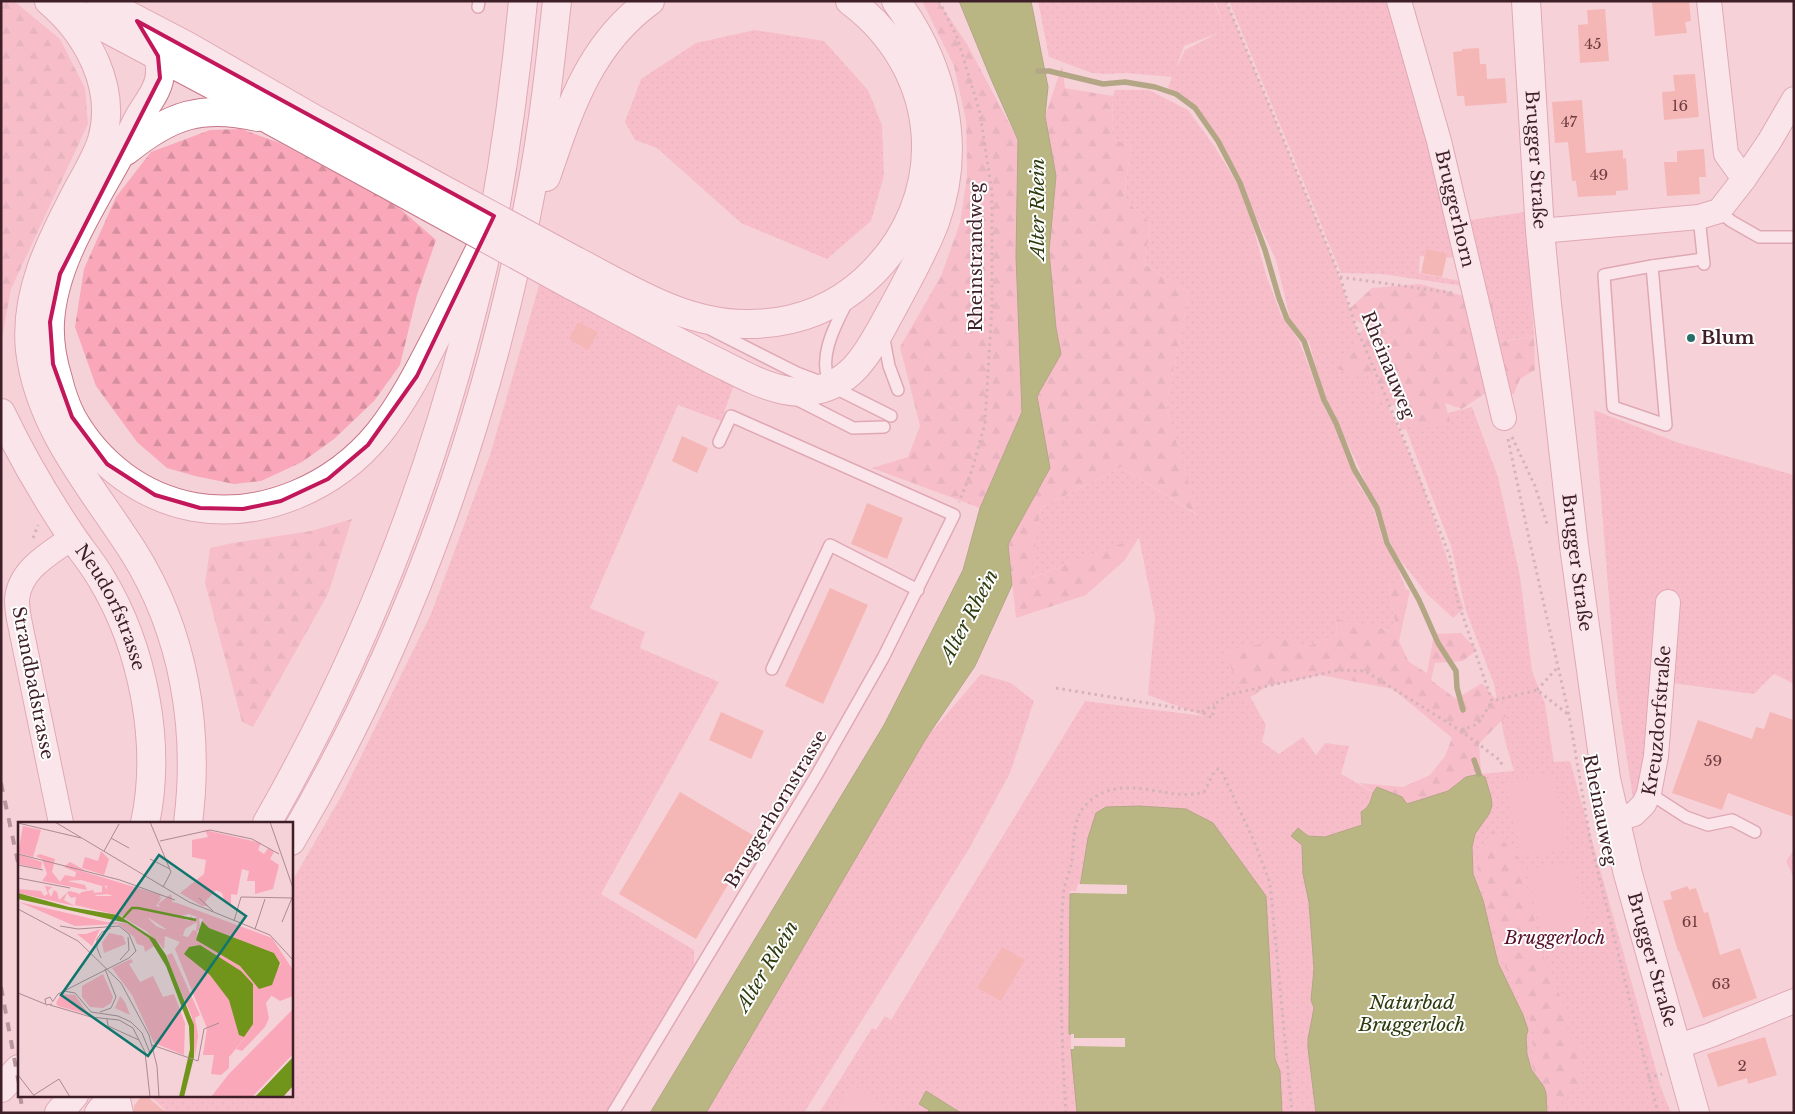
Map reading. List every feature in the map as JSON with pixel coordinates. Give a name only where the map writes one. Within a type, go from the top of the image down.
[{"type":"main road","points":[[50,1],[96,23],[224,91],[270,120],[431,195],[574,273],[671,339],[772,387],[784,391],[803,392],[831,386],[857,367],[881,328],[918,260],[936,221],[944,192],[948,162],[947,124],[941,92],[922,44],[896,1]]},
{"type":"main road","points":[[50,1],[74,26],[91,54],[104,88],[106,110],[104,131],[98,149],[57,230],[38,278],[30,320],[32,365],[38,391],[54,429],[79,472],[138,559],[168,622],[183,673],[191,729],[193,766],[188,822]]},
{"type":"main road","points":[[101,1],[187,46],[314,119],[431,195]]},
{"type":"main road","points":[[268,822],[338,687],[380,594],[417,497],[451,389],[493,223],[514,85],[523,1]]},
{"type":"main road","points":[[292,839],[339,753],[388,652],[442,519],[486,384],[531,191],[540,139],[556,1]]},
{"type":"main road","points":[[512,279],[569,111],[584,78],[601,50],[616,31],[650,1]]},
{"type":"main road","points":[[574,273],[690,316],[733,324],[764,324],[791,320],[812,314],[836,302],[854,290],[880,265],[906,231],[915,211],[922,184],[926,148],[924,121],[918,96],[904,62],[876,23],[850,1]]},
{"type":"main road","name":"Brugger Straße","points":[[1526,1],[1540,231],[1547,304],[1574,546],[1604,769],[1614,820],[1628,874],[1695,1113]]},
{"type":"main road","points":[[137,21],[151,40],[158,56],[160,71],[158,86],[77,233],[60,274],[52,304],[50,322],[53,364],[66,405],[79,429],[98,454],[118,474],[136,485],[155,495],[190,506],[215,509],[243,509],[281,501],[322,482],[359,454],[378,434],[398,407],[413,383],[493,223]]},
{"type":"main road","points":[[121,155],[156,128],[191,114],[226,112],[270,120]]},
{"type":"main road","name":"Neudorfstrasse","points":[[1,413],[30,470],[101,578],[122,618],[134,650],[142,680],[149,723],[151,755],[150,789],[145,822]]},
{"type":"main road","points":[[1,1088],[18,1070]]},
{"type":"main road","points":[[46,1113],[56,1096]]},
{"type":"main road","points":[[59,1113],[73,1096]]},
{"type":"main road","points":[[100,1113],[114,1096]]},
{"type":"street","name":"Bruggerhorn","points":[[1399,1],[1439,141],[1504,418]]},
{"type":"street","points":[[1709,1],[1726,154],[1744,179]]},
{"type":"street","points":[[1540,231],[1709,214],[1744,179],[1769,142],[1794,99]]},
{"type":"street","name":"Strandbadstrasse","points":[[61,822],[19,619],[17,598],[24,577],[33,566],[73,537]]},
{"type":"street","name":"Kreuzdorfstraße","points":[[1614,820],[1634,814],[1644,804],[1649,793],[1656,756],[1668,602]]},
{"type":"street","points":[[1676,1047],[1711,1035],[1794,1000]]},
{"type":"street","points":[[115,1096],[121,1113]]},
{"type":"lane","points":[[1652,266],[1666,425],[1613,407],[1604,275],[1652,266],[1703,261],[1709,214],[1731,221],[1759,237],[1794,237]]},
{"type":"lane","points":[[831,386],[826,370],[826,352],[839,318],[854,290]]},
{"type":"lane","points":[[659,303],[797,374],[831,386],[891,416]]},
{"type":"lane","points":[[881,328],[889,366],[898,390]]},
{"type":"lane","points":[[772,387],[853,428],[884,427]]},
{"type":"lane","points":[[719,442],[730,416],[954,515]]},
{"type":"lane","name":"Bruggerhornstrasse","points":[[613,1113],[816,776],[883,658],[954,515]]},
{"type":"lane","points":[[772,669],[830,545],[918,590]]},
{"type":"lane","points":[[1649,793],[1686,817],[1708,825],[1732,820],[1755,832]]},
{"type":"path","name":"Rheinstrandweg","points":[[939,1],[957,37],[980,113],[992,193],[992,306],[985,423],[972,470],[954,515]]},
{"type":"path","name":"Rheinauweg","points":[[1226,1],[1340,277],[1356,324],[1450,557],[1457,599],[1492,700]]},
{"type":"path","points":[[1340,277],[1475,296]]},
{"type":"path","name":"Rheinauweg","points":[[1504,418],[1569,715],[1591,844],[1658,1113]]},
{"type":"path","points":[[1504,418],[1535,486],[1547,526]]},
{"type":"path","points":[[1461,730],[1478,724],[1492,700],[1537,690],[1558,667]]},
{"type":"path","points":[[1202,712],[1227,694],[1339,670],[1365,670],[1461,730],[1501,761],[1502,766]]},
{"type":"path","points":[[1056,688],[1202,712],[1212,718],[1215,704]]},
{"type":"path","points":[[1537,690],[1569,715]]},
{"type":"path","points":[[1066,1113],[1061,1040],[1064,888],[1072,862],[1075,826],[1080,813],[1087,804],[1100,794],[1121,788],[1144,788],[1192,796],[1204,792],[1214,772],[1218,770],[1221,770],[1254,841],[1270,883],[1292,1113]]},
{"type":"highlighted area","points":[[137,21],[494,216],[417,376],[368,445],[328,479],[281,501],[243,509],[200,508],[155,495],[107,464],[72,417],[53,364],[50,322],[60,274],[160,78],[158,56]]},
{"type":"green space","points":[[1,1],[14,1],[60,39],[85,88],[88,124],[11,289],[1,343]]},
{"type":"green space","points":[[922,1],[938,1],[967,44],[1018,140],[1016,256],[1022,412],[980,508],[872,468],[908,457],[920,426],[900,347],[941,276],[960,223],[967,176],[966,121],[954,66]]},
{"type":"green space","points":[[1038,1],[1214,1],[1225,30],[1215,1],[1226,1],[1335,265],[1362,345],[1422,483],[1464,609],[1453,618],[1427,594],[1395,553],[1357,463],[1324,396],[1309,342],[1290,318],[1276,260],[1230,162],[1200,112],[1168,87],[1172,77],[1126,73],[1092,73],[1049,57]],"holes":[[[1218,33],[1185,50],[1176,69],[1184,46]]]},
{"type":"green space","points":[[1229,1],[1389,1],[1461,258],[1420,256],[1419,273],[1465,282],[1463,286],[1382,274],[1341,273]]},
{"type":"green space","points":[[755,30],[824,41],[868,90],[882,125],[884,176],[871,221],[827,259],[741,223],[657,148],[635,140],[625,122],[641,79],[696,43]]},
{"type":"green space","points":[[1062,66],[1065,88],[1113,96],[1112,138],[1131,147],[1124,198],[1150,223],[1145,265],[1189,292],[1166,407],[1198,515],[1121,467],[1041,508],[1030,578],[1139,537],[1125,560],[1086,595],[1016,618],[1008,544],[1050,468],[1037,396],[1061,354],[1056,328],[1049,251],[1056,175],[1045,116]]},
{"type":"green space","points":[[1115,90],[1149,90],[1188,110],[1215,147],[1245,197],[1266,275],[1281,315],[1299,341],[1325,409],[1337,428],[1358,484],[1373,507],[1384,544],[1396,564],[1406,589],[1388,582],[1397,634],[1378,627],[1336,620],[1337,635],[1305,647],[1225,652],[1266,725],[1262,742],[1279,754],[1303,737],[1316,755],[1325,743],[1349,746],[1341,774],[1373,792],[1367,808],[1361,812],[1362,825],[1325,837],[1308,836],[1302,845],[1303,874],[1309,902],[1314,969],[1311,1000],[1314,1008],[1308,1048],[1316,1113],[819,1113],[872,1028],[876,1030],[885,1016],[891,1020],[1085,701],[1204,716],[1148,695],[1155,617],[1139,538],[1029,578],[1041,508],[1121,467],[1197,515],[1166,407],[1189,292],[1145,265],[1150,223],[1124,198],[1131,147],[1112,138],[1113,96]]},
{"type":"green space","points":[[241,129],[280,143],[397,206],[436,240],[417,295],[400,365],[374,401],[334,439],[302,462],[261,481],[234,484],[167,468],[137,442],[96,386],[75,327],[84,269],[116,197],[151,152],[210,130]]},
{"type":"green space","points":[[1525,212],[1534,336],[1492,343],[1463,221]]},
{"type":"green space","points":[[540,282],[579,305],[734,385],[721,421],[678,405],[590,608],[645,632],[640,648],[719,682],[601,894],[694,950],[694,967],[605,1113],[163,1113],[165,1110],[150,1096],[292,1096],[292,881],[342,795],[431,614],[490,455]]},
{"type":"green space","points":[[1420,284],[1493,304],[1494,343],[1534,336],[1535,370],[1520,379],[1514,394],[1484,394],[1462,409],[1445,403],[1451,425],[1399,430],[1402,406],[1374,404],[1375,371],[1351,374],[1338,369],[1365,326],[1345,313],[1372,288]]},
{"type":"green space","name":"Bruggerloch","points":[[1472,407],[1498,477],[1520,576],[1532,671],[1545,704],[1554,762],[1570,761],[1661,1088],[1671,1113],[1547,1113],[1544,1087],[1531,1069],[1527,1054],[1523,1015],[1498,963],[1483,900],[1473,874],[1472,847],[1475,834],[1489,814],[1492,806],[1485,777],[1479,774],[1514,771],[1505,741],[1494,684],[1466,611],[1451,546],[1404,424]]},
{"type":"green space","points":[[1594,410],[1679,443],[1794,475],[1794,684],[1774,674],[1754,694],[1672,683],[1672,595],[1661,592],[1653,728],[1638,798],[1633,798],[1616,687]]},
{"type":"green space","points":[[352,519],[328,594],[253,727],[242,722],[205,583],[210,548],[311,531]]},
{"type":"green space","points":[[1388,581],[1410,591],[1399,641],[1409,662],[1427,673],[1434,634],[1461,633],[1477,650],[1463,661],[1435,663],[1431,680],[1456,699],[1482,683],[1508,714],[1479,744],[1481,772],[1466,777],[1448,791],[1407,804],[1377,787],[1373,792],[1359,783],[1403,787],[1430,775],[1445,756],[1452,738],[1393,689],[1320,675],[1268,686],[1244,701],[1225,652],[1295,636],[1305,647],[1337,635],[1336,619],[1378,627],[1397,634]]},
{"type":"green space","points":[[981,674],[1011,683],[1034,701],[1010,773],[969,849],[804,1113],[706,1113],[927,737]]},
{"type":"green space","points":[[1552,774],[1569,848],[1523,858],[1505,784]]},
{"type":"green space","points":[[1493,830],[1521,860],[1542,953],[1568,1015],[1567,1034],[1583,1052],[1579,1086],[1553,1110],[1548,1106],[1548,1093],[1532,1067],[1534,1029],[1500,956],[1478,870],[1478,854]]},
{"type":"green space","points":[[1794,850],[1794,878],[1786,861]]},
{"type":"green space","points":[[1571,861],[1589,934],[1545,945],[1527,871]]},
{"type":"green space","points":[[853,1085],[888,1108],[885,1113],[836,1113]]},
{"type":"water","name":"Alter Rhein","points":[[959,1],[1031,1],[1048,87],[1045,116],[1056,176],[1049,251],[1056,328],[1061,354],[1037,396],[1050,468],[1008,544],[1012,585],[975,666],[927,737],[706,1113],[650,1113],[884,725],[963,570],[980,508],[1022,412],[1016,256],[1018,140]]},
{"type":"water","name":"Naturbad Bruggerloch","points":[[1479,774],[1485,777],[1492,806],[1489,814],[1475,834],[1472,847],[1473,874],[1483,900],[1498,963],[1523,1015],[1528,1030],[1526,1037],[1527,1054],[1531,1069],[1544,1087],[1547,1113],[1316,1113],[1308,1048],[1314,1008],[1311,1000],[1314,969],[1309,902],[1303,874],[1302,845],[1291,836],[1298,828],[1308,836],[1325,837],[1362,825],[1361,812],[1370,803],[1377,787],[1402,797],[1407,804],[1448,791],[1466,777]]},
{"type":"water","points":[[1139,806],[1186,809],[1213,823],[1266,896],[1275,1059],[1280,1071],[1282,1113],[1077,1113],[1071,1049],[1074,1049],[1074,1035],[1069,1034],[1070,894],[1079,893],[1088,838],[1096,813],[1106,807]]},
{"type":"water","points":[[926,1091],[961,1113],[927,1113],[929,1110],[919,1104]]},
{"type":"pier","points":[[1078,884],[1127,885],[1127,894],[1070,893],[1070,891],[1076,891]]},
{"type":"pier","points":[[1071,1034],[1074,1034],[1074,1038],[1125,1038],[1125,1047],[1074,1046],[1074,1049],[1071,1049]]},
{"type":"building","points":[[1689,1],[1691,21],[1685,22],[1687,33],[1655,36],[1652,2]]},
{"type":"building","points":[[1605,9],[1609,61],[1580,63],[1578,25],[1588,24],[1587,10]]},
{"type":"building","points":[[1479,48],[1480,64],[1486,64],[1487,79],[1505,78],[1507,103],[1465,106],[1464,96],[1457,96],[1453,52],[1462,51],[1462,49]]},
{"type":"building","points":[[1695,74],[1699,117],[1664,120],[1662,92],[1675,91],[1673,75]]},
{"type":"building","points":[[1582,100],[1586,153],[1623,150],[1623,159],[1626,158],[1628,190],[1616,191],[1616,195],[1578,197],[1576,181],[1572,181],[1568,142],[1555,143],[1552,102]]},
{"type":"building","points":[[1704,149],[1706,177],[1699,177],[1700,194],[1667,196],[1664,162],[1677,162],[1677,151]]},
{"type":"building","points":[[1426,249],[1447,254],[1442,277],[1421,273]]},
{"type":"building","points":[[578,322],[598,332],[588,350],[569,339]]},
{"type":"building","points":[[682,436],[708,448],[697,473],[672,461]]},
{"type":"building","points":[[867,503],[903,518],[887,559],[851,544]]},
{"type":"building","points":[[830,588],[868,605],[823,704],[785,686]]},
{"type":"building","points":[[721,712],[764,731],[751,759],[709,740]]},
{"type":"building","points":[[1770,712],[1794,720],[1794,817],[1728,793],[1722,810],[1672,793],[1698,720],[1752,739],[1756,727],[1764,729]]},
{"type":"building","points":[[680,792],[756,837],[696,939],[619,894]]},
{"type":"building","points":[[1688,886],[1689,890],[1696,888],[1704,913],[1708,912],[1720,955],[1740,948],[1757,998],[1703,1018],[1678,951],[1663,901],[1672,899],[1670,892]]},
{"type":"building","points":[[1002,947],[1025,960],[1001,1001],[977,988]]},
{"type":"building","points":[[1765,1037],[1777,1075],[1748,1084],[1747,1078],[1718,1087],[1707,1054]]},
{"type":"building","points":[[141,1096],[146,1096],[167,1113],[134,1113],[134,1106]]},
{"type":"waterway","points":[[1038,71],[1049,71],[1103,84],[1125,82],[1155,87],[1176,94],[1195,108],[1218,141],[1240,183],[1265,250],[1287,319],[1304,341],[1324,400],[1336,423],[1354,469],[1377,508],[1387,543],[1419,600],[1438,643],[1456,671],[1457,688],[1463,710]]},
{"type":"waterway","points":[[1474,760],[1479,774]]},
{"type":"railway","points":[[1,783],[18,862]]},
{"type":"railway","points":[[1,987],[18,1079]]},
{"type":"railway","points":[[20,1096],[23,1113]]},
{"type":"place","name":"Blum","points":[[1691,338]]}]
